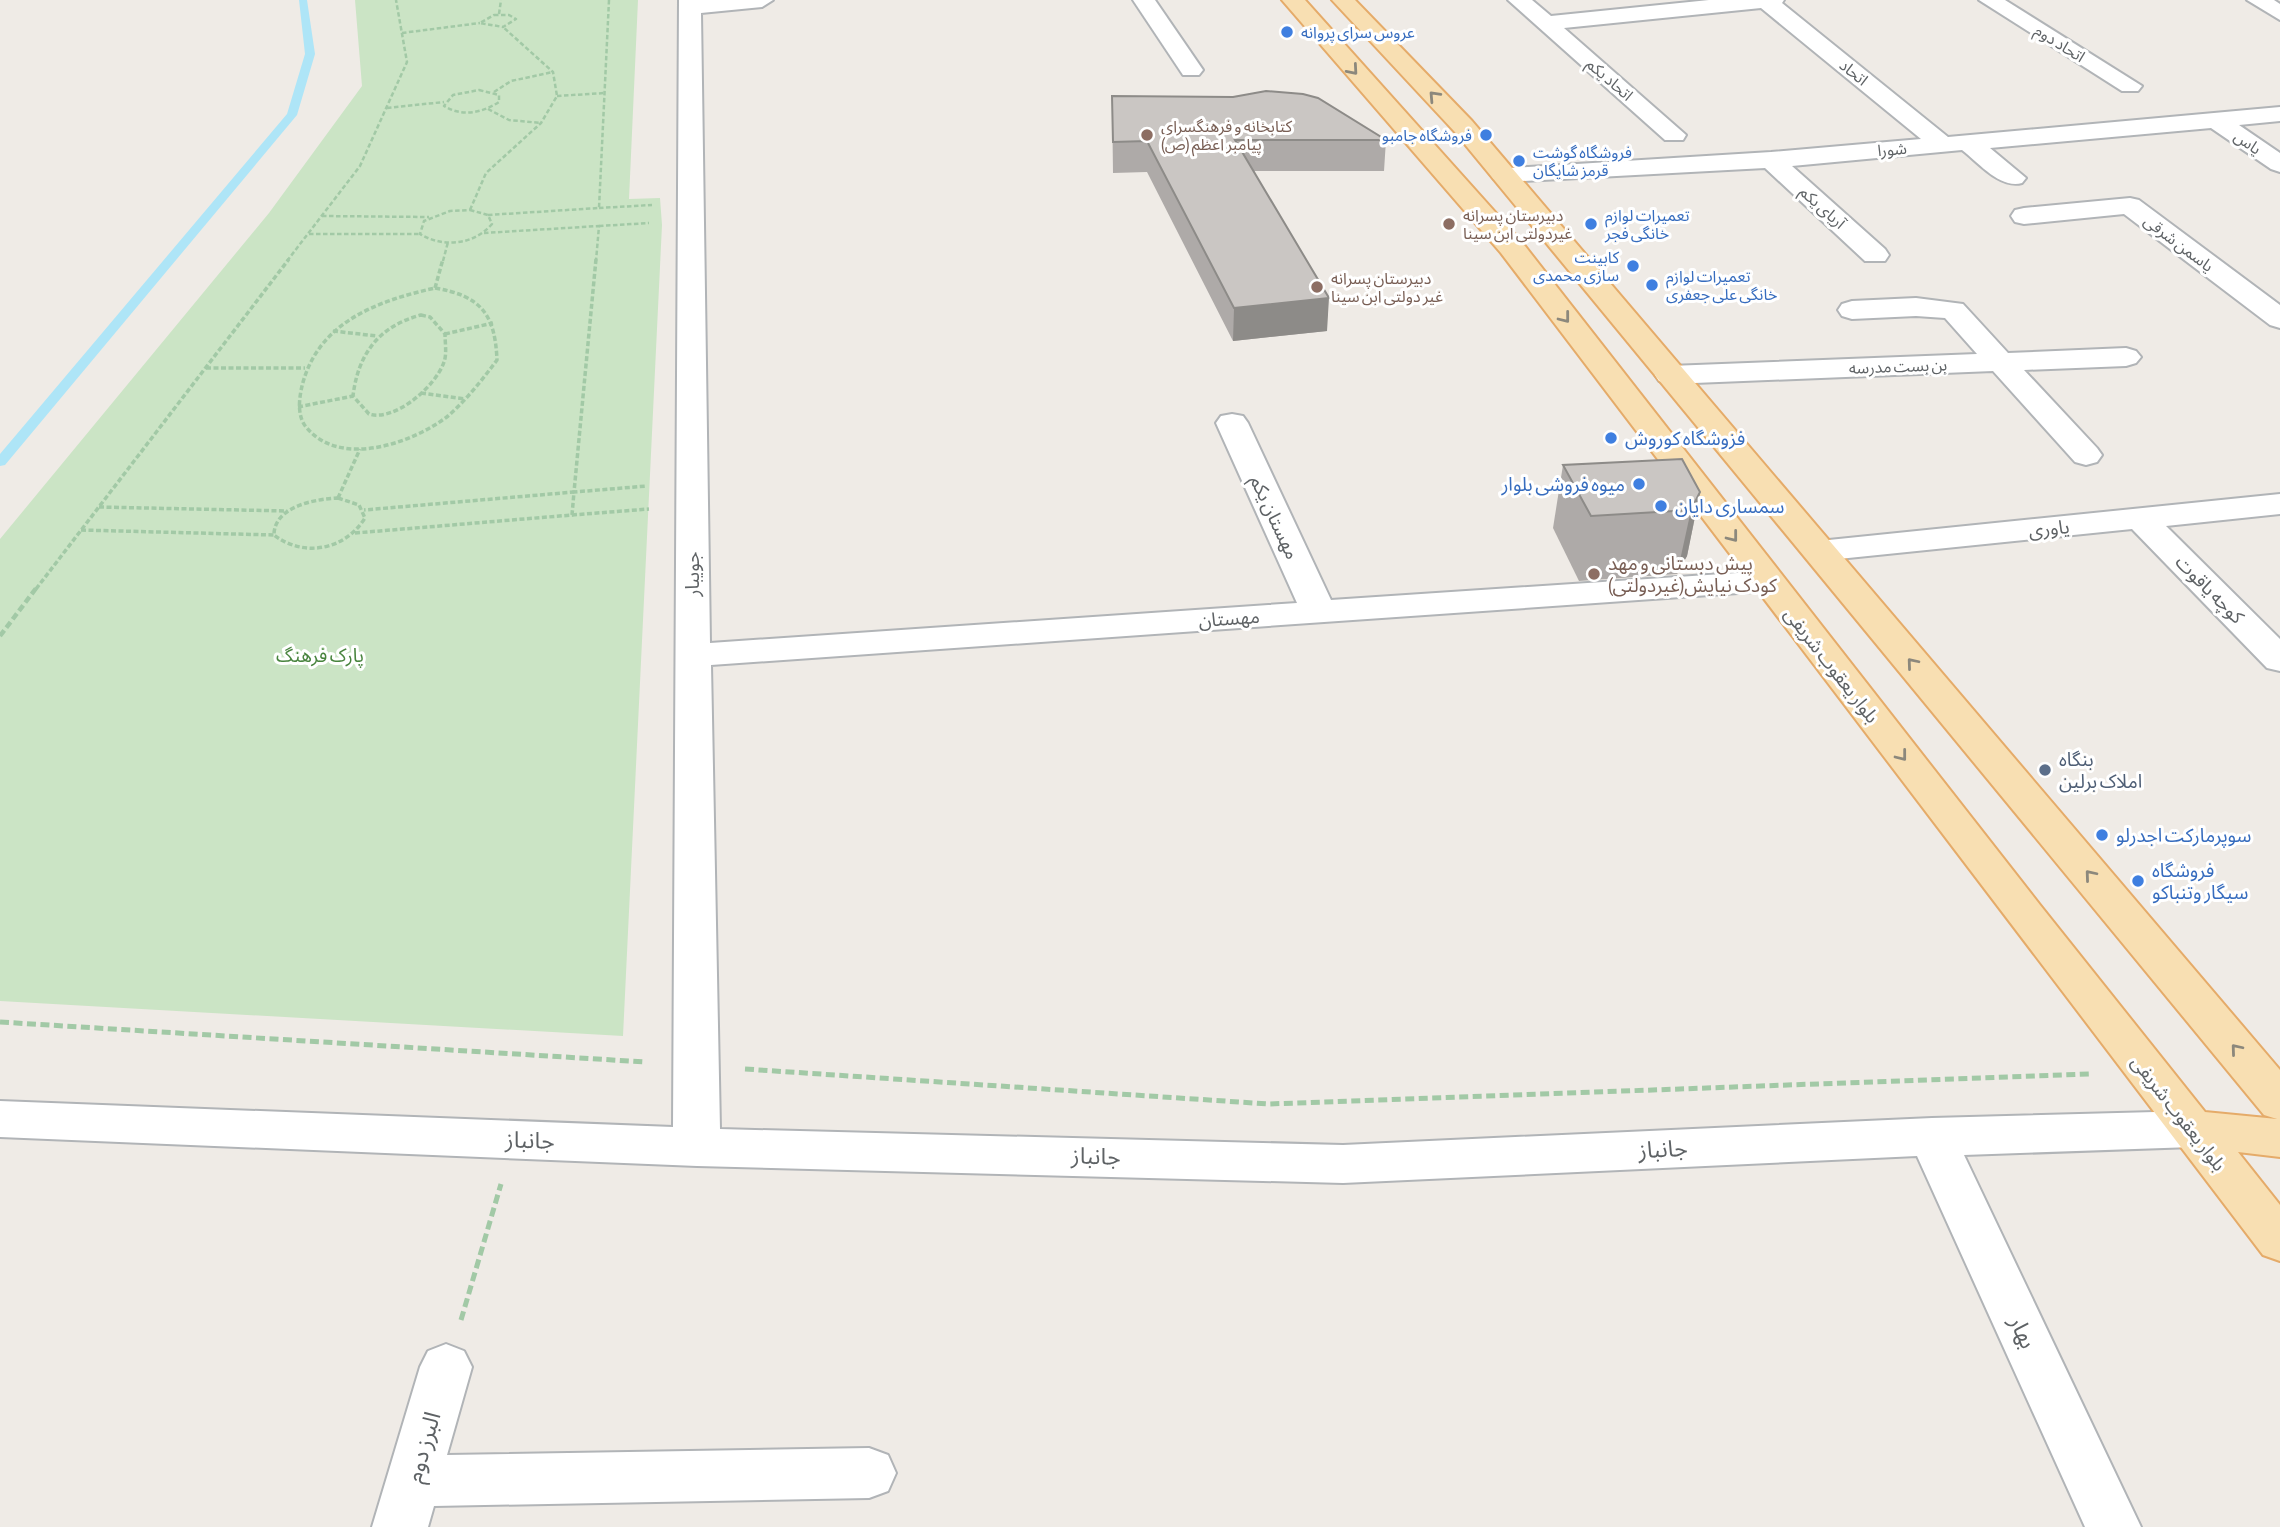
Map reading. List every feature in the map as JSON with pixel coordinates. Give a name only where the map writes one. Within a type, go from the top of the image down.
[{"type":"main road","name":"بلوار یعقوب شریفی","points":[[1293,0],[1510,247],[2280,1241]]},
{"type":"main road","points":[[1343,0],[1463,126],[2280,1102]]},
{"type":"main road","points":[[1447,177],[1503,174]]},
{"type":"main road","points":[[1767,581],[1818,551]]},
{"type":"main road","points":[[2193,1129],[2280,1138]]},
{"type":"street","points":[[690,4],[762,0]]},
{"type":"street","points":[[1144,0],[1191,70]]},
{"type":"street","name":"اتحاد یکم","points":[[1519,0],[1674,135]]},
{"type":"street","name":"اتحاد","points":[[1765,0],[1955,144],[2013,178]]},
{"type":"street","points":[[1547,23],[1773,0]]},
{"type":"street","name":"اتحاد دوم","points":[[1990,0],[2130,86]]},
{"type":"street","points":[[2258,0],[2280,13]]},
{"type":"street","name":"جویبار","points":[[690,4],[694,1065],[697,1147]]},
{"type":"street","name":"شورا","points":[[1503,174],[1771,160],[2280,114]]},
{"type":"street","name":"یاس","points":[[2216,120],[2280,164]]},
{"type":"street","name":"آریای یکم","points":[[1771,160],[1875,255]]},
{"type":"street","name":"یاسمن شرقی","points":[[2024,216],[2130,206],[2280,319]]},
{"type":"street","points":[[1852,310],[1916,307],[1953,310],[2086,455]]},
{"type":"street","name":"بن بست مدرسه","points":[[1670,375],[2126,357]]},
{"type":"street","name":"مهستان یکم","points":[[1231,423],[1319,612]]},
{"type":"street","name":"یاوری","points":[[1818,551],[2280,504]]},
{"type":"street","name":"کوچه یاقوت","points":[[2140,519],[2280,660]]},
{"type":"street","name":"مهستان","points":[[692,655],[1767,581]]},
{"type":"street","name":"جانباز","points":[[0,1119],[697,1147],[1343,1164],[2193,1129]]},
{"type":"street","name":"بهار","points":[[1932,1138],[2113,1527]]},
{"type":"street","name":"البرز دوم","points":[[407,1504],[446,1367]]},
{"type":"street","points":[[407,1504],[869,1473]]},
{"type":"path","points":[[0,636],[360,166],[407,62],[396,0]]},
{"type":"path","points":[[499,14],[502,0]]},
{"type":"path","points":[[599,208],[609,0]]},
{"type":"path","points":[[402,33],[480,23],[503,27],[516,22],[516,18],[499,14],[485,18],[480,23]]},
{"type":"path","points":[[470,210],[486,173],[541,123],[557,96],[553,72],[503,27]]},
{"type":"path","points":[[494,92],[511,81],[553,72]]},
{"type":"path","points":[[386,108],[444,102],[453,95],[469,91],[494,92],[499,95],[499,102],[487,109],[461,112],[447,109],[444,102]]},
{"type":"path","points":[[557,96],[605,93]]},
{"type":"path","points":[[487,109],[509,120],[541,123]]},
{"type":"path","points":[[321,216],[432,217],[470,210],[488,215],[663,204]]},
{"type":"path","points":[[484,233],[492,224],[488,215]]},
{"type":"path","points":[[420,234],[421,225],[432,217]]},
{"type":"path","points":[[308,234],[420,234],[430,240],[448,242],[484,233],[649,223]]},
{"type":"path","points":[[572,514],[599,226]]},
{"type":"path","points":[[435,288],[448,242]]},
{"type":"path","points":[[435,288],[468,295],[493,323],[497,360],[466,399],[439,423],[403,440],[360,449],[326,444],[306,426],[298,407],[305,368],[333,331],[369,305],[435,288]]},
{"type":"path","points":[[421,315],[430,317],[445,334],[444,363],[421,393],[390,413],[376,416],[366,412],[353,396],[354,372],[378,336],[408,317],[421,315]]},
{"type":"path","points":[[445,334],[493,323]]},
{"type":"path","points":[[333,331],[378,336]]},
{"type":"path","points":[[205,368],[305,368]]},
{"type":"path","points":[[421,393],[466,399]]},
{"type":"path","points":[[298,407],[353,396]]},
{"type":"path","points":[[338,498],[360,449]]},
{"type":"path","points":[[99,507],[288,511],[312,501],[338,498],[359,505],[364,510],[653,485]]},
{"type":"path","points":[[355,533],[651,509]]},
{"type":"path","points":[[81,530],[274,535],[289,546],[301,548],[330,545],[355,533],[362,526],[364,510]]},
{"type":"path","points":[[274,535],[274,527],[288,511]]},
{"type":"path","points":[[0,1023],[694,1065],[1269,1104],[2148,1072]]},
{"type":"path","points":[[446,1367],[514,1140]]},
{"type":"green space","name":"پارک فرهنگ","points":[[355,0],[638,0],[629,199],[660,198],[662,225],[623,1036],[0,1001],[0,539],[269,213],[362,86]]},
{"type":"building","points":[[1266,91],[1318,98],[1386,140],[1235,140],[1329,298],[1234,308],[1147,141],[1113,142],[1112,96],[1233,97]]},
{"type":"building","points":[[1682,459],[1700,492],[1691,510],[1591,516],[1563,465]]},
{"type":"waterway","points":[[0,462],[292,115],[310,54],[303,0]]},
{"type":"place","name":"عروس سرای پروانه","points":[[1287,32]]},
{"type":"place","name":"کتابخانه و فرهنگسرای پیامبر اعظم (ص)","points":[[1147,135]]},
{"type":"place","name":"فروشگاه جامبو","points":[[1486,135]]},
{"type":"place","name":"فروشگاه گوشت قرمز شایگان","points":[[1519,161]]},
{"type":"place","name":"دبیرستان پسرانه غیردولتی ابن سینا","points":[[1449,224]]},
{"type":"place","name":"تعمیرات لوازم خانگی فجر","points":[[1591,224]]},
{"type":"place","name":"کابینت سازی محمدی","points":[[1633,266]]},
{"type":"place","name":"تعمیرات لوازم خانگی علی جعفری","points":[[1652,285]]},
{"type":"place","name":"دبیرستان پسرانه غیر دولتی ابن سینا","points":[[1317,287]]},
{"type":"place","name":"فزوشگاه کوروش","points":[[1611,438]]},
{"type":"place","name":"میوه فروشی بلوار","points":[[1639,484]]},
{"type":"place","name":"سمساری دایان","points":[[1661,506]]},
{"type":"place","name":"پیش دبستانی و مهد کودک نیایش(غیردولتی)","points":[[1594,574]]},
{"type":"place","name":"بنگاه املاک برلین","points":[[2045,770]]},
{"type":"place","name":"سوپرمارکت اجدرلو","points":[[2102,835]]},
{"type":"place","name":"فروشگاه سیگار وتنباکو","points":[[2138,881]]}]
